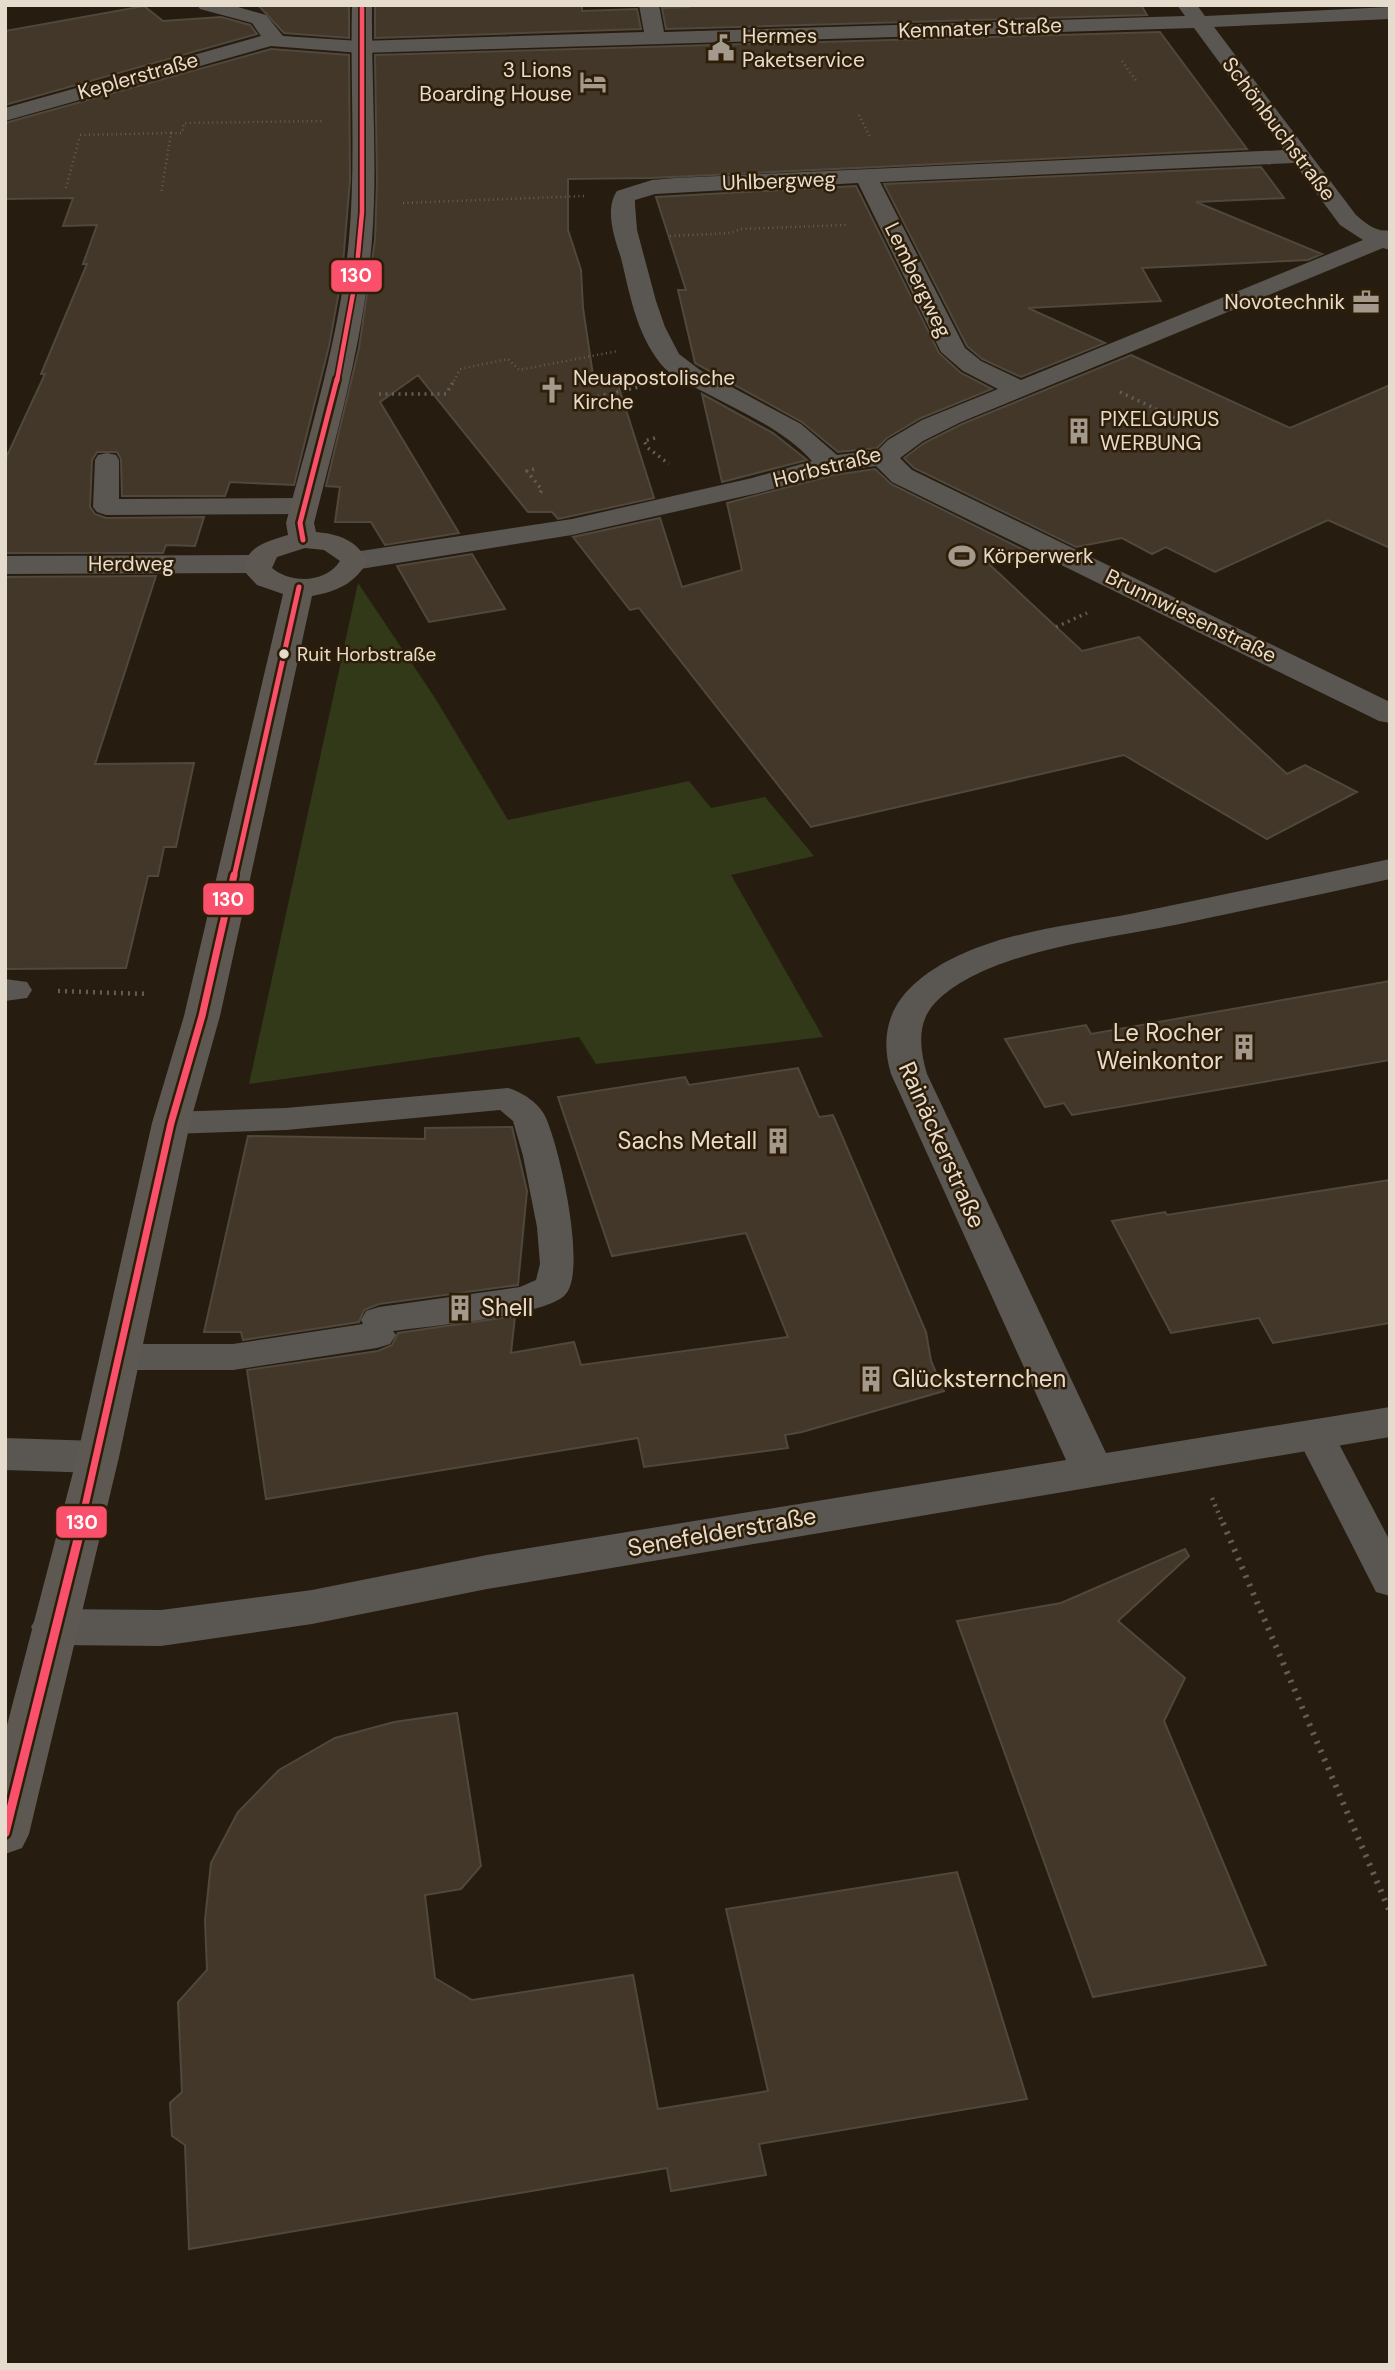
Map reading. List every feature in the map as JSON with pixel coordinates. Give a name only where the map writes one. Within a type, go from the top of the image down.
[{"type":"main road","points":[[303,540],[300,523],[332,394],[357,273],[362,205],[362,5]]},
{"type":"main road","points":[[303,540],[343,547],[354,561],[351,569],[331,582],[299,587],[272,582],[258,571],[258,564],[267,551],[303,540]]},
{"type":"main road","points":[[5,1834],[54,1627],[99,1457],[171,1123],[202,1016],[261,765],[299,587]]},
{"type":"street","points":[[207,5],[259,19],[266,25],[272,39]]},
{"type":"street","points":[[649,5],[655,38]]},
{"type":"street","name":"Kemnater Straße","points":[[272,39],[290,44],[360,47],[655,38],[1193,14],[1390,13]]},
{"type":"street","name":"Schönbuchstraße","points":[[1193,14],[1348,220],[1361,231],[1387,240]]},
{"type":"street","name":"Keplerstraße","points":[[5,115],[272,39]]},
{"type":"street","name":"Uhlbergweg","points":[[830,464],[818,450],[793,431],[691,375],[670,358],[640,291],[628,238],[623,204],[625,196],[636,190],[675,185],[1298,156]]},
{"type":"street","name":"Lembergweg","points":[[867,178],[954,352],[972,366],[1020,390]]},
{"type":"street","name":"Horbstraße","points":[[354,561],[572,527],[758,485],[830,464],[886,457],[895,446],[911,437],[1387,240]]},
{"type":"street","name":"Brunnwiesenstraße","points":[[886,457],[889,465],[910,480],[1390,714]]},
{"type":"street","name":"Herdweg","points":[[5,565],[258,564]]},
{"type":"street","name":"Rainäckerstraße","points":[[1092,1470],[909,1074],[901,1052],[902,1027],[914,1005],[933,985],[971,966],[1029,945],[1390,869]]},
{"type":"street","name":"Senefelderstraße","points":[[54,1627],[160,1628],[312,1606],[487,1572],[1390,1422]]},
{"type":"street","points":[[5,1454],[99,1457]]},
{"type":"lane","points":[[107,460],[106,507],[304,506]]},
{"type":"lane","points":[[121,1357],[303,1339],[378,1328],[528,1299],[552,1287],[558,1264],[555,1227],[529,1117],[508,1099],[403,1123],[286,1128],[171,1123]]},
{"type":"lane","points":[[1315,1435],[1378,1533],[1390,1581]]},
{"type":"path","points":[[73,136],[182,133],[184,123],[326,121]]},
{"type":"path","points":[[161,194],[171,133]]},
{"type":"path","points":[[66,188],[80,135]]},
{"type":"path","points":[[409,203],[590,195]]},
{"type":"path","points":[[628,238],[854,225],[856,212],[884,209]]},
{"type":"path","points":[[373,394],[446,394],[460,369],[508,359],[519,370],[620,351]]},
{"type":"path","points":[[591,398],[643,386]]},
{"type":"path","points":[[1112,389],[1192,426],[1202,426]]},
{"type":"path","points":[[655,438],[644,441],[648,448],[670,465]]},
{"type":"path","points":[[10,990],[148,995]]},
{"type":"path","points":[[1194,1454],[1390,1912]]},
{"type":"green space","points":[[358,583],[435,698],[508,820],[689,781],[711,808],[765,797],[814,856],[731,875],[823,1037],[596,1064],[579,1037],[249,1084]]},
{"type":"building","points":[[258,5],[349,5],[349,38],[284,33]]},
{"type":"building","points":[[375,5],[582,5],[582,11],[637,9],[641,29],[375,38]]},
{"type":"building","points":[[687,5],[1141,5],[1147,15],[666,29],[662,8],[688,7]]},
{"type":"building","points":[[144,6],[163,21],[221,17],[250,25],[257,34],[5,105],[5,31]]},
{"type":"building","points":[[1160,32],[1247,149],[650,178],[568,179],[568,230],[581,270],[583,308],[594,382],[615,375],[654,498],[558,519],[552,512],[528,512],[418,375],[380,402],[459,533],[385,545],[371,522],[335,522],[340,487],[326,486],[359,348],[375,240],[375,55]]},
{"type":"building","points":[[271,49],[349,55],[350,180],[342,275],[329,346],[294,485],[230,482],[225,496],[122,496],[121,459],[117,452],[97,452],[92,460],[90,507],[95,514],[106,518],[204,517],[195,546],[166,545],[163,553],[5,553],[5,460],[45,374],[41,374],[87,264],[83,264],[97,225],[63,226],[73,198],[5,199],[5,123]]},
{"type":"building","points":[[1261,167],[1284,198],[1196,202],[1322,254],[1308,260],[1142,268],[1161,301],[1028,308],[1105,343],[1021,377],[982,359],[967,346],[884,184]]},
{"type":"building","points":[[856,186],[939,353],[961,373],[992,389],[921,418],[887,438],[877,448],[838,452],[802,422],[695,363],[678,290],[686,290],[656,197]]},
{"type":"building","points":[[1131,355],[1290,428],[1390,385],[1390,548],[1328,520],[1215,572],[1166,547],[1152,554],[1122,538],[1076,547],[914,468],[904,458],[924,443],[962,424]]},
{"type":"building","points":[[702,394],[773,433],[807,460],[722,482]]},
{"type":"building","points":[[875,469],[891,484],[1034,555],[989,564],[1082,651],[1139,637],[1287,774],[1305,765],[1357,792],[1267,839],[1124,755],[811,827],[639,608],[630,610],[573,537],[660,518],[682,587],[742,570],[727,503],[834,475]]},
{"type":"building","points":[[472,554],[505,609],[429,622],[397,566]]},
{"type":"building","points":[[156,576],[95,764],[194,763],[176,847],[164,847],[158,876],[148,876],[126,968],[5,969],[5,577]]},
{"type":"building","name":"Le Rocher Weinkontor","points":[[1390,981],[1390,1060],[1072,1115],[1064,1103],[1045,1107],[1005,1039],[1086,1025],[1091,1034]]},
{"type":"building","points":[[798,1068],[819,1117],[833,1115],[926,1332],[931,1361],[944,1391],[785,1435],[788,1448],[644,1467],[638,1438],[266,1499],[247,1370],[378,1351],[392,1345],[398,1333],[515,1316],[511,1353],[574,1342],[581,1365],[788,1337],[746,1233],[612,1256],[558,1097],[685,1077],[689,1085]]},
{"type":"building","points":[[512,1127],[527,1191],[518,1285],[379,1304],[364,1310],[359,1322],[243,1340],[241,1332],[204,1332],[248,1136],[425,1139],[425,1128]]},
{"type":"building","points":[[1390,1180],[1390,1323],[1273,1343],[1259,1318],[1171,1333],[1112,1221],[1165,1212],[1167,1215]]},
{"type":"building","points":[[1185,1549],[1189,1556],[1118,1621],[1185,1678],[1164,1721],[1266,1965],[1093,1997],[957,1621],[1061,1603]]},
{"type":"building","points":[[457,1713],[481,1866],[461,1889],[425,1895],[435,1978],[472,2000],[633,1975],[658,2109],[768,2091],[726,1909],[957,1872],[1027,2099],[759,2144],[766,2175],[671,2191],[667,2168],[189,2249],[185,2145],[172,2136],[170,2103],[182,2092],[178,2002],[207,1970],[205,1920],[211,1863],[238,1812],[279,1770],[335,1738],[394,1722]]},
{"type":"transit line","name":"130","points":[[303,540],[300,523],[336,383],[351,312],[360,241],[363,182],[362,5]]},
{"type":"transit line","name":"130","points":[[5,1833],[98,1457],[171,1123],[202,1016],[299,587]]},
{"type":"place","name":"Hermes Paketservice","points":[[721,48]]},
{"type":"place","name":"3 Lions Boarding House","points":[[593,82]]},
{"type":"place","name":"Novotechnik","points":[[1366,302]]},
{"type":"place","name":"Neuapostolische Kirche","points":[[552,390]]},
{"type":"place","name":"PIXELGURUS WERBUNG","points":[[1079,431]]},
{"type":"place","name":"Körperwerk","points":[[962,556]]},
{"type":"place","name":"Ruit Horbstraße","points":[[284,654]]},
{"type":"place","name":"Le Rocher Weinkontor","points":[[1244,1047]]},
{"type":"place","name":"Sachs Metall","points":[[778,1141]]},
{"type":"place","name":"Shell","points":[[460,1308]]},
{"type":"place","name":"Glücksternchen","points":[[871,1379]]}]
